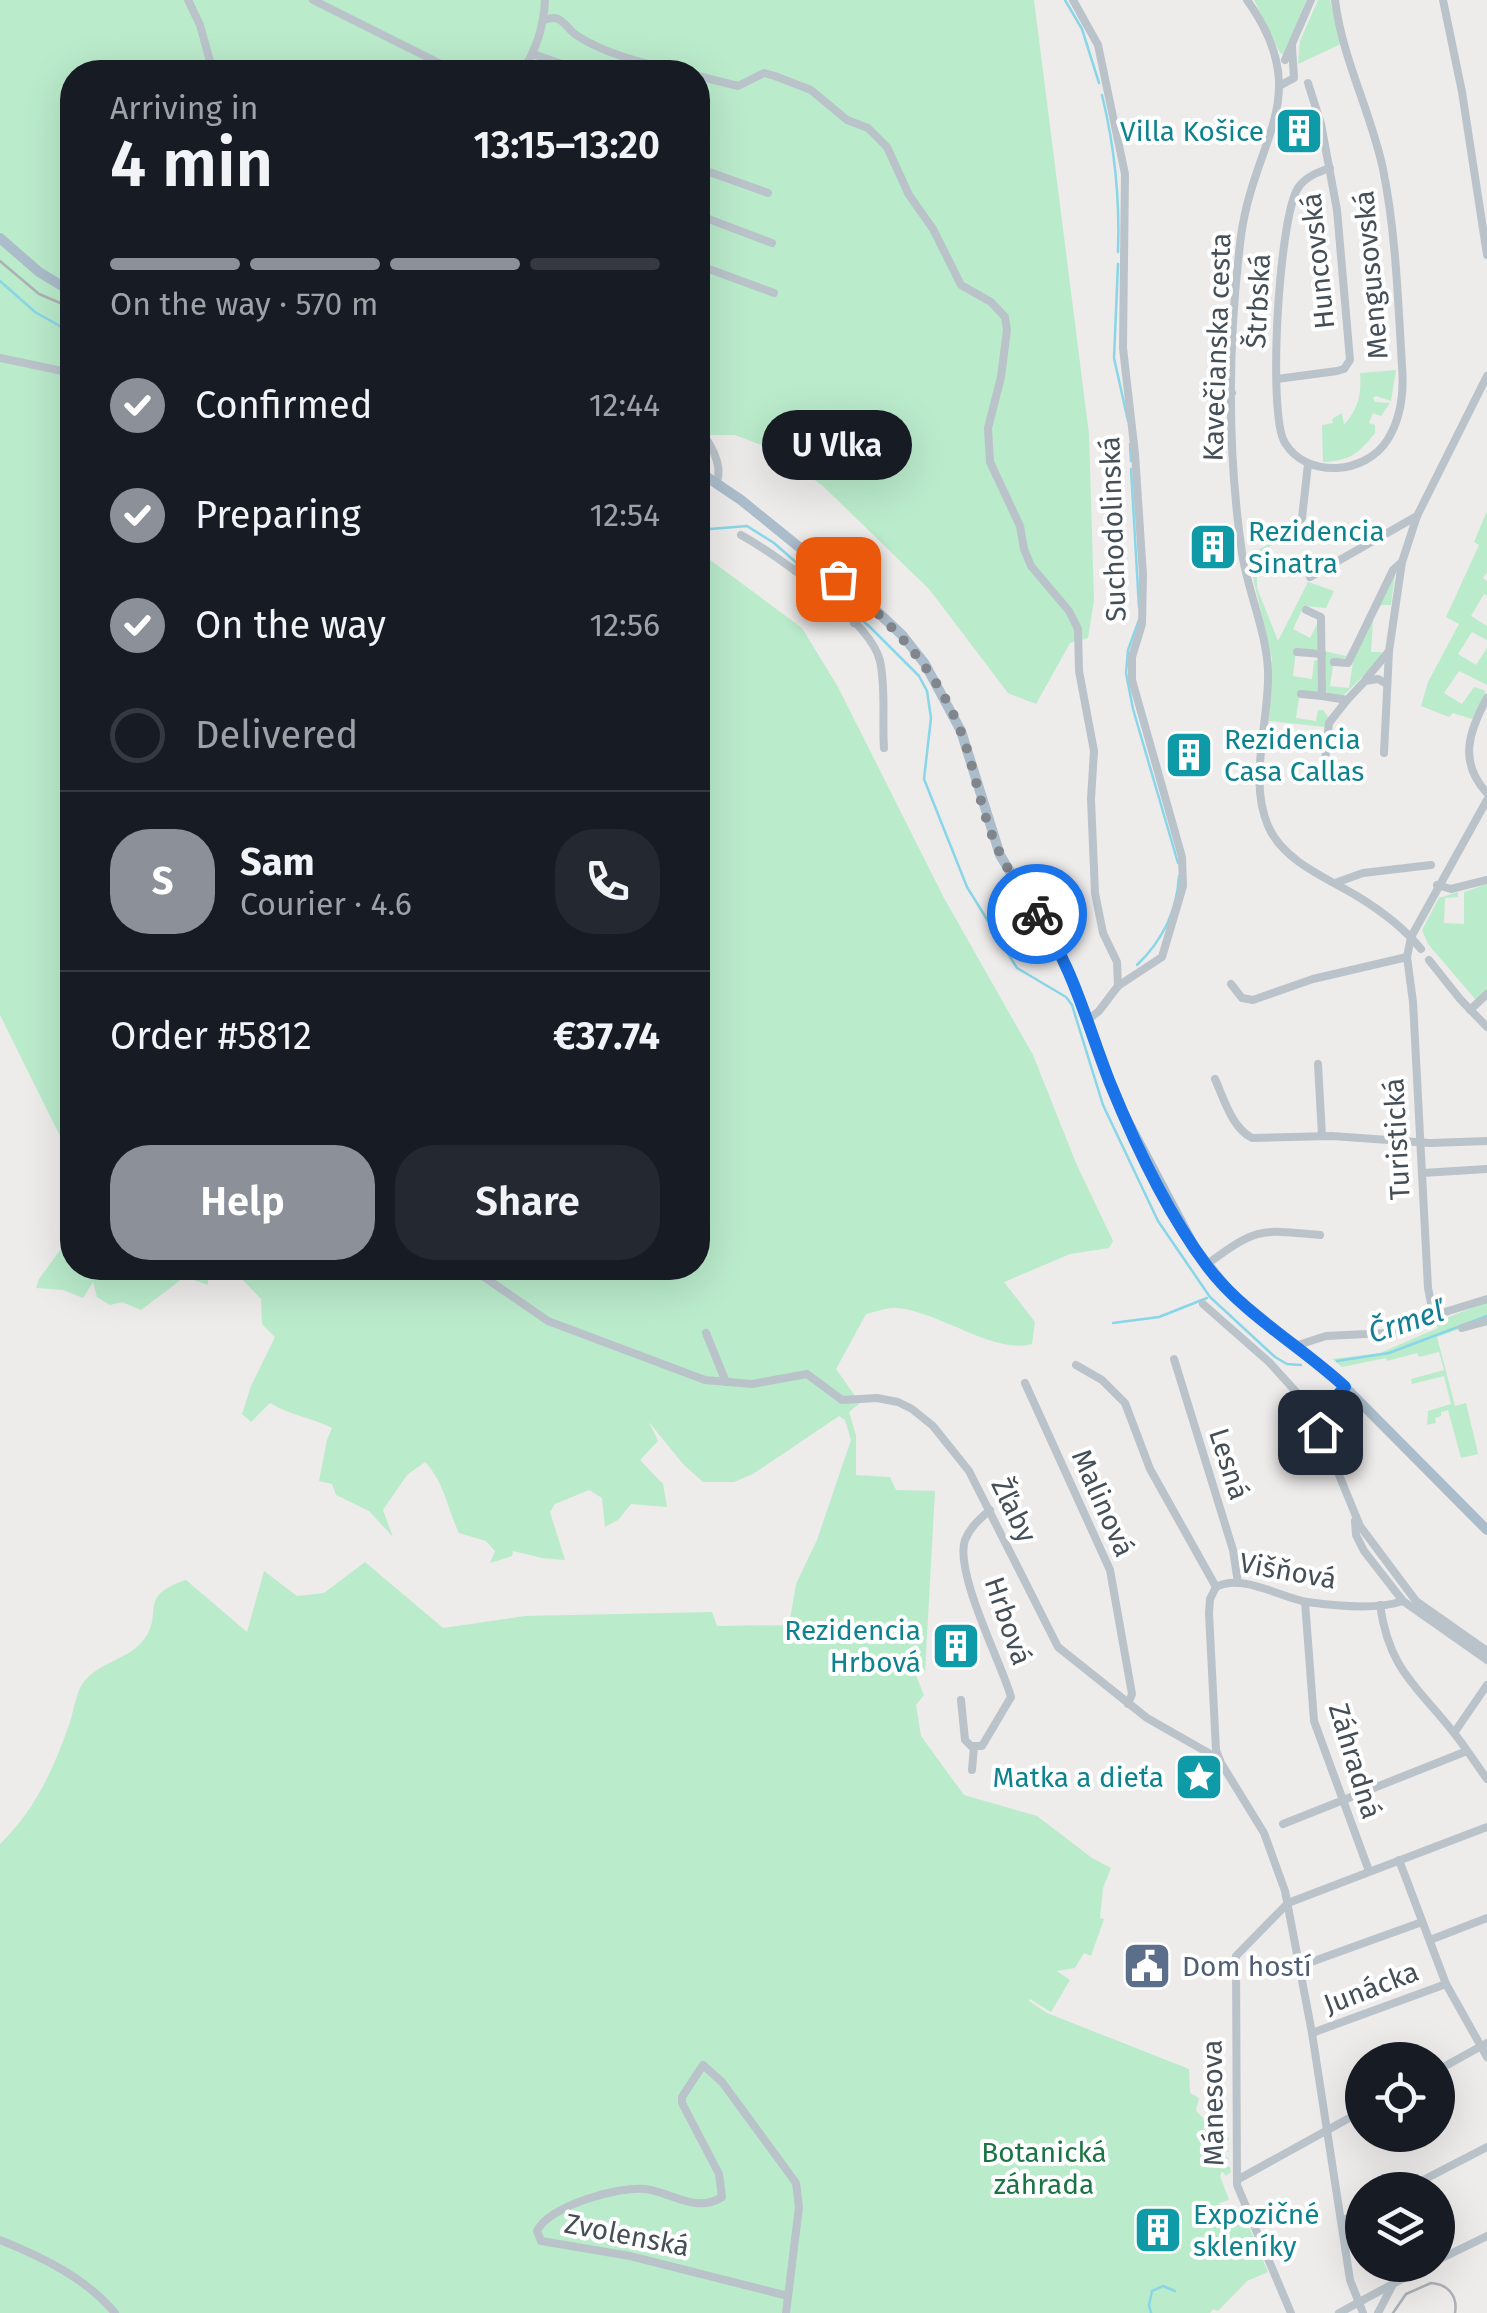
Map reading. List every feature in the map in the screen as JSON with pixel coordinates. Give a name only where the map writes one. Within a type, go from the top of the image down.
[{"type":"main road","points":[[0,238],[60,285]]},
{"type":"main road","points":[[710,478],[861,616],[918,655],[943,693],[965,742],[1000,855],[1058,946],[1120,1105],[1180,1224],[1206,1265],[1242,1302],[1345,1387],[1487,1530]]},
{"type":"street","points":[[188,0],[210,60]]},
{"type":"street","points":[[314,0],[433,60]]},
{"type":"street","points":[[530,60],[544,20],[545,0]]},
{"type":"street","name":"Suchodolinská","points":[[1074,0],[1098,45],[1126,174],[1123,348],[1143,575],[1142,624],[1132,657],[1132,680],[1184,868],[1181,896],[1164,954],[1118,986],[1089,1020]]},
{"type":"street","points":[[1248,0],[1285,61],[1286,83]]},
{"type":"street","points":[[1286,83],[1285,61],[1311,0]]},
{"type":"street","name":"Mengusovská","points":[[1308,464],[1343,467],[1375,454],[1394,428],[1403,386],[1386,185],[1336,0]]},
{"type":"street","points":[[1442,0],[1462,92],[1487,255]]},
{"type":"street","points":[[544,20],[560,19],[572,32],[639,60]]},
{"type":"street","points":[[534,54],[551,60]]},
{"type":"street","points":[[710,79],[738,86],[764,73],[775,76],[810,90],[847,120],[868,128],[887,147],[909,195],[934,230],[961,284],[991,302],[1005,317],[1001,378],[988,428],[990,462],[1020,526],[1031,566],[1069,610],[1078,629],[1080,671],[1094,751],[1090,799],[1097,905],[1103,933],[1116,962],[1118,986]]},
{"type":"street","name":"Huncovská","points":[[1278,378],[1337,370],[1350,360],[1340,237],[1318,113],[1308,82],[1286,83]]},
{"type":"street","name":"Kavečianska cesta","points":[[1286,83],[1243,220],[1232,393],[1242,555],[1267,662],[1261,755],[1263,809],[1278,842],[1306,866],[1360,898],[1421,949]]},
{"type":"street","name":"Štrbská","points":[[1308,464],[1281,437],[1278,423],[1280,274],[1288,214],[1297,189],[1303,181],[1330,168]]},
{"type":"street","points":[[710,172],[768,193]]},
{"type":"street","points":[[710,219],[772,242]]},
{"type":"street","points":[[710,269],[774,293]]},
{"type":"street","points":[[0,358],[60,370]]},
{"type":"street","points":[[1384,753],[1388,651],[1402,562],[1417,516],[1487,376]]},
{"type":"street","points":[[1224,378],[1232,393]]},
{"type":"street","points":[[710,449],[719,472],[717,482]]},
{"type":"street","points":[[1281,536],[1302,518],[1308,464]]},
{"type":"street","points":[[1310,577],[1417,516]]},
{"type":"street","points":[[741,535],[800,564],[861,616],[880,659],[884,748]]},
{"type":"street","points":[[1334,662],[1348,664],[1393,570],[1402,562]]},
{"type":"street","points":[[1306,610],[1322,617],[1322,696]]},
{"type":"street","points":[[1324,762],[1330,720],[1388,651]]},
{"type":"street","points":[[1297,652],[1322,654]]},
{"type":"street","points":[[1365,680],[1378,679],[1387,684]]},
{"type":"street","points":[[1301,694],[1347,700]]},
{"type":"street","points":[[1487,698],[1467,742],[1474,771],[1487,796]]},
{"type":"street","name":"Turistická","points":[[1434,1318],[1429,1304],[1414,1002],[1407,957],[1411,937],[1487,796]]},
{"type":"street","points":[[1335,884],[1363,874],[1431,865]]},
{"type":"street","points":[[1438,885],[1451,890],[1487,880]]},
{"type":"street","points":[[1231,984],[1242,998],[1253,1000],[1313,979],[1407,957]]},
{"type":"street","points":[[1429,960],[1487,1027]]},
{"type":"street","points":[[1470,1010],[1487,994]]},
{"type":"street","points":[[1318,1064],[1322,1136]]},
{"type":"street","points":[[1216,1078],[1236,1122],[1248,1136],[1487,1141]]},
{"type":"street","points":[[1422,1173],[1487,1169]]},
{"type":"street","points":[[1206,1265],[1238,1240],[1255,1233],[1320,1235]]},
{"type":"street","name":"Žľaby","points":[[488,1280],[548,1322],[705,1380],[752,1384],[807,1374],[842,1400],[884,1399],[906,1405],[948,1442],[965,1464],[1054,1643],[1128,1704],[1168,1732],[1219,1759]]},
{"type":"street","points":[[1298,1345],[1326,1336],[1407,1332],[1487,1299]]},
{"type":"street","points":[[1203,1304],[1269,1362],[1298,1394],[1319,1426],[1364,1550],[1407,1598],[1487,1660]]},
{"type":"street","points":[[1462,1328],[1487,1321]]},
{"type":"street","points":[[706,1333],[726,1382]]},
{"type":"street","name":"Lesná","points":[[1174,1360],[1233,1550],[1238,1583]]},
{"type":"street","points":[[1076,1365],[1102,1380],[1125,1403],[1150,1469],[1216,1586],[1209,1613],[1215,1740],[1219,1759],[1268,1842],[1288,1902],[1350,2280],[1363,2313]]},
{"type":"street","name":"Malinová","points":[[1025,1383],[1110,1570],[1132,1694],[1128,1704]]},
{"type":"street","points":[[1314,1421],[1345,1387]]},
{"type":"street","name":"Hrbová","points":[[974,1747],[986,1743],[1011,1697],[986,1637],[964,1558],[968,1535],[990,1510]]},
{"type":"street","name":"Višňová","points":[[1216,1586],[1238,1583],[1306,1602],[1380,1605],[1407,1598]]},
{"type":"street","points":[[1407,1598],[1487,1651]]},
{"type":"street","name":"Záhradná","points":[[1306,1602],[1314,1721],[1368,1872]]},
{"type":"street","points":[[1380,1605],[1398,1665],[1487,1779]]},
{"type":"street","points":[[1454,1733],[1487,1685]]},
{"type":"street","points":[[961,1700],[964,1737],[974,1747],[972,1770]]},
{"type":"street","points":[[1282,1824],[1467,1751]]},
{"type":"street","points":[[1288,1902],[1487,1827]]},
{"type":"street","points":[[1399,1860],[1446,1984],[1484,2045],[1487,2057]]},
{"type":"street","name":"Mánesova","points":[[1288,1902],[1271,1916],[1235,1960],[1237,2180],[1291,2313]]},
{"type":"street","points":[[1430,1940],[1487,1918]]},
{"type":"street","points":[[1300,1966],[1422,1922]]},
{"type":"street","name":"Junácka","points":[[1312,2034],[1446,1984]]},
{"type":"street","points":[[1455,2061],[1484,2045]]},
{"type":"street","name":"Zvolenská","points":[[786,2313],[799,2207],[796,2184],[722,2082],[702,2065],[682,2103],[719,2174],[722,2197],[698,2204],[642,2188],[620,2192],[572,2205],[546,2219],[537,2231],[541,2241],[630,2256],[788,2296]]},
{"type":"street","points":[[1237,2180],[1345,2120]]},
{"type":"street","points":[[1439,2172],[1487,2147]]},
{"type":"street","points":[[1341,2221],[1345,2219]]},
{"type":"street","points":[[1455,2252],[1487,2236]]},
{"type":"street","points":[[0,2240],[56,2265],[104,2299],[115,2313]]},
{"type":"street","points":[[1338,2313],[1394,2282]]},
{"type":"street","points":[[1378,2313],[1395,2282]]},
{"type":"green space","points":[[0,0],[1034,0],[1089,434],[1094,600],[1088,638],[1070,643],[1036,704],[1008,693],[929,589],[824,487],[776,451],[735,435],[710,435],[710,60],[60,60],[60,1136],[0,1015]]},
{"type":"green space","points":[[1254,0],[1306,0],[1284,55],[1280,53]]},
{"type":"green space","points":[[1318,0],[1330,0],[1341,44],[1298,64],[1300,41]]},
{"type":"green space","points":[[1396,370],[1391,401],[1373,398],[1375,402],[1390,403],[1381,416],[1373,413],[1369,423],[1375,425],[1375,433],[1353,455],[1323,462],[1322,425],[1333,423],[1332,419],[1342,413],[1344,425],[1349,419],[1358,401],[1360,373]]},
{"type":"green space","points":[[1308,471],[1304,526],[1257,554],[1257,588],[1278,641],[1308,582],[1334,591],[1326,608],[1304,606],[1293,629],[1310,638],[1318,622],[1319,649],[1296,649],[1293,676],[1312,679],[1314,661],[1319,659],[1320,690],[1300,691],[1296,718],[1316,721],[1318,710],[1323,710],[1329,718],[1325,727],[1269,721],[1272,659],[1248,556],[1300,526]]},
{"type":"green space","points":[[1487,511],[1487,572],[1483,578],[1487,581],[1487,595],[1471,616],[1487,626],[1487,640],[1472,632],[1458,654],[1476,665],[1487,648],[1487,685],[1459,671],[1444,693],[1462,704],[1474,687],[1484,690],[1486,695],[1472,719],[1453,713],[1449,717],[1421,706],[1428,682],[1459,624],[1446,617],[1479,545],[1474,542]]},
{"type":"green space","name":"Botanická záhrada","points":[[710,560],[802,628],[838,687],[944,898],[1033,1055],[1076,1163],[1113,1241],[1109,1248],[1070,1254],[1004,1282],[1035,1322],[1032,1344],[1001,1343],[930,1316],[889,1308],[866,1314],[836,1369],[860,1403],[849,1412],[856,1435],[856,1475],[890,1477],[896,1490],[935,1491],[925,1671],[909,1659],[924,1695],[916,1705],[921,1736],[964,1795],[1037,1816],[1111,1868],[1103,1888],[1100,1918],[1104,1919],[1091,1956],[1084,1953],[1075,1968],[1057,1971],[1070,1980],[1051,2012],[1029,2001],[1047,2013],[1189,2069],[1190,2093],[1199,2098],[1196,2110],[1220,2137],[1229,2137],[1225,2150],[1230,2151],[1225,2152],[1225,2157],[1230,2159],[1225,2159],[1225,2166],[1231,2172],[1226,2176],[1222,2171],[1220,2176],[1229,2200],[1219,2203],[1222,2216],[1242,2210],[1268,2272],[1247,2281],[1218,2311],[1213,2309],[1210,2313],[0,2313],[0,1844],[42,1789],[85,1680],[141,1643],[152,1624],[161,1593],[186,1580],[247,1632],[264,1571],[297,1596],[324,1593],[365,1562],[443,1628],[525,1616],[712,1612],[717,1626],[789,1625],[796,1584],[817,1540],[851,1440],[845,1420],[839,1416],[753,1474],[734,1482],[703,1482],[649,1422],[658,1441],[640,1460],[663,1484],[667,1507],[631,1504],[618,1520],[605,1527],[602,1498],[589,1490],[555,1504],[550,1512],[565,1560],[513,1551],[512,1556],[490,1563],[495,1551],[486,1541],[459,1533],[441,1487],[425,1462],[407,1475],[383,1510],[393,1537],[369,1511],[336,1495],[332,1484],[319,1481],[332,1428],[270,1403],[251,1422],[242,1414],[275,1337],[262,1324],[261,1299],[243,1280],[710,1280]]},
{"type":"green space","points":[[1395,573],[1391,605],[1381,605],[1373,619],[1371,652],[1382,652],[1380,659],[1343,696],[1329,695],[1325,690],[1324,651],[1346,656],[1357,638],[1347,658],[1334,659],[1330,686],[1349,688],[1354,655]]},
{"type":"green space","points":[[1487,884],[1487,992],[1476,1000],[1428,944],[1422,930],[1439,898],[1458,892],[1458,897],[1445,898],[1444,923],[1464,924],[1464,892]]},
{"type":"green space","points":[[60,1250],[60,1280],[180,1280],[141,1310],[122,1302],[110,1305],[97,1297],[93,1282],[83,1298],[63,1290],[36,1288]]},
{"type":"green space","points":[[1487,1302],[1487,1319],[1437,1337],[1455,1406],[1466,1403],[1482,1470],[1478,1454],[1461,1458],[1448,1410],[1435,1418],[1436,1423],[1427,1425],[1428,1411],[1451,1404],[1444,1376],[1412,1384],[1411,1379],[1444,1370],[1439,1352],[1342,1367],[1332,1359],[1380,1353],[1438,1328],[1436,1322]]},
{"type":"waterway","points":[[1065,0],[1082,29],[1099,83]]},
{"type":"waterway","points":[[1102,95],[1116,173],[1118,252]]},
{"type":"waterway","points":[[1118,264],[1114,358],[1128,421]]},
{"type":"waterway","name":"Črmeľ","points":[[0,281],[35,312],[60,326]]},
{"type":"waterway","points":[[1130,444],[1131,461]]},
{"type":"waterway","points":[[1131,469],[1139,607]]},
{"type":"waterway","name":"Črmeľ","points":[[710,529],[747,526],[774,543],[919,676],[927,691],[931,718],[924,779],[967,887],[1017,968],[1066,997],[1072,1005],[1103,1105],[1158,1221],[1210,1297],[1275,1357],[1287,1364],[1301,1365]]},
{"type":"waterway","points":[[1139,620],[1128,650],[1126,673],[1178,863]]},
{"type":"waterway","points":[[1137,965],[1167,925],[1179,876]]},
{"type":"waterway","points":[[1113,1323],[1159,1317],[1207,1298]]},
{"type":"waterway","name":"Črmeľ","points":[[1337,1361],[1389,1353],[1487,1316]]},
{"type":"waterway","points":[[1163,2286],[1175,2291]]},
{"type":"waterway","points":[[1151,2313],[1152,2291],[1161,2287]]},
{"type":"tram line","points":[[1393,2313],[1406,2294],[1431,2283],[1450,2292],[1455,2313]]},
{"type":"railway","points":[[0,261],[39,294],[60,303]]},
{"type":"way so far","points":[[838,579],[903,636],[934,678],[965,742],[994,841],[1037,914]]},
{"type":"place","name":"Villa Košice","points":[[1299,131]]},
{"type":"place","name":"Rezidencia Sinatra","points":[[1213,547]]},
{"type":"place","name":"U Vlka","points":[[838,579]]},
{"type":"place","name":"Rezidencia Casa Callas","points":[[1189,755]]},
{"type":"place","name":"Rezidencia Hrbová","points":[[956,1646]]},
{"type":"place","name":"Matka a dieťa","points":[[1199,1777]]},
{"type":"place","name":"Dom hostí","points":[[1147,1966]]},
{"type":"place","name":"Expozičné skleníky","points":[[1158,2230]]},
{"type":"route","points":[[1037,914],[1058,946],[1080,993],[1120,1105],[1196,1250],[1231,1292],[1345,1387],[1314,1421],[1320,1432]]}]
